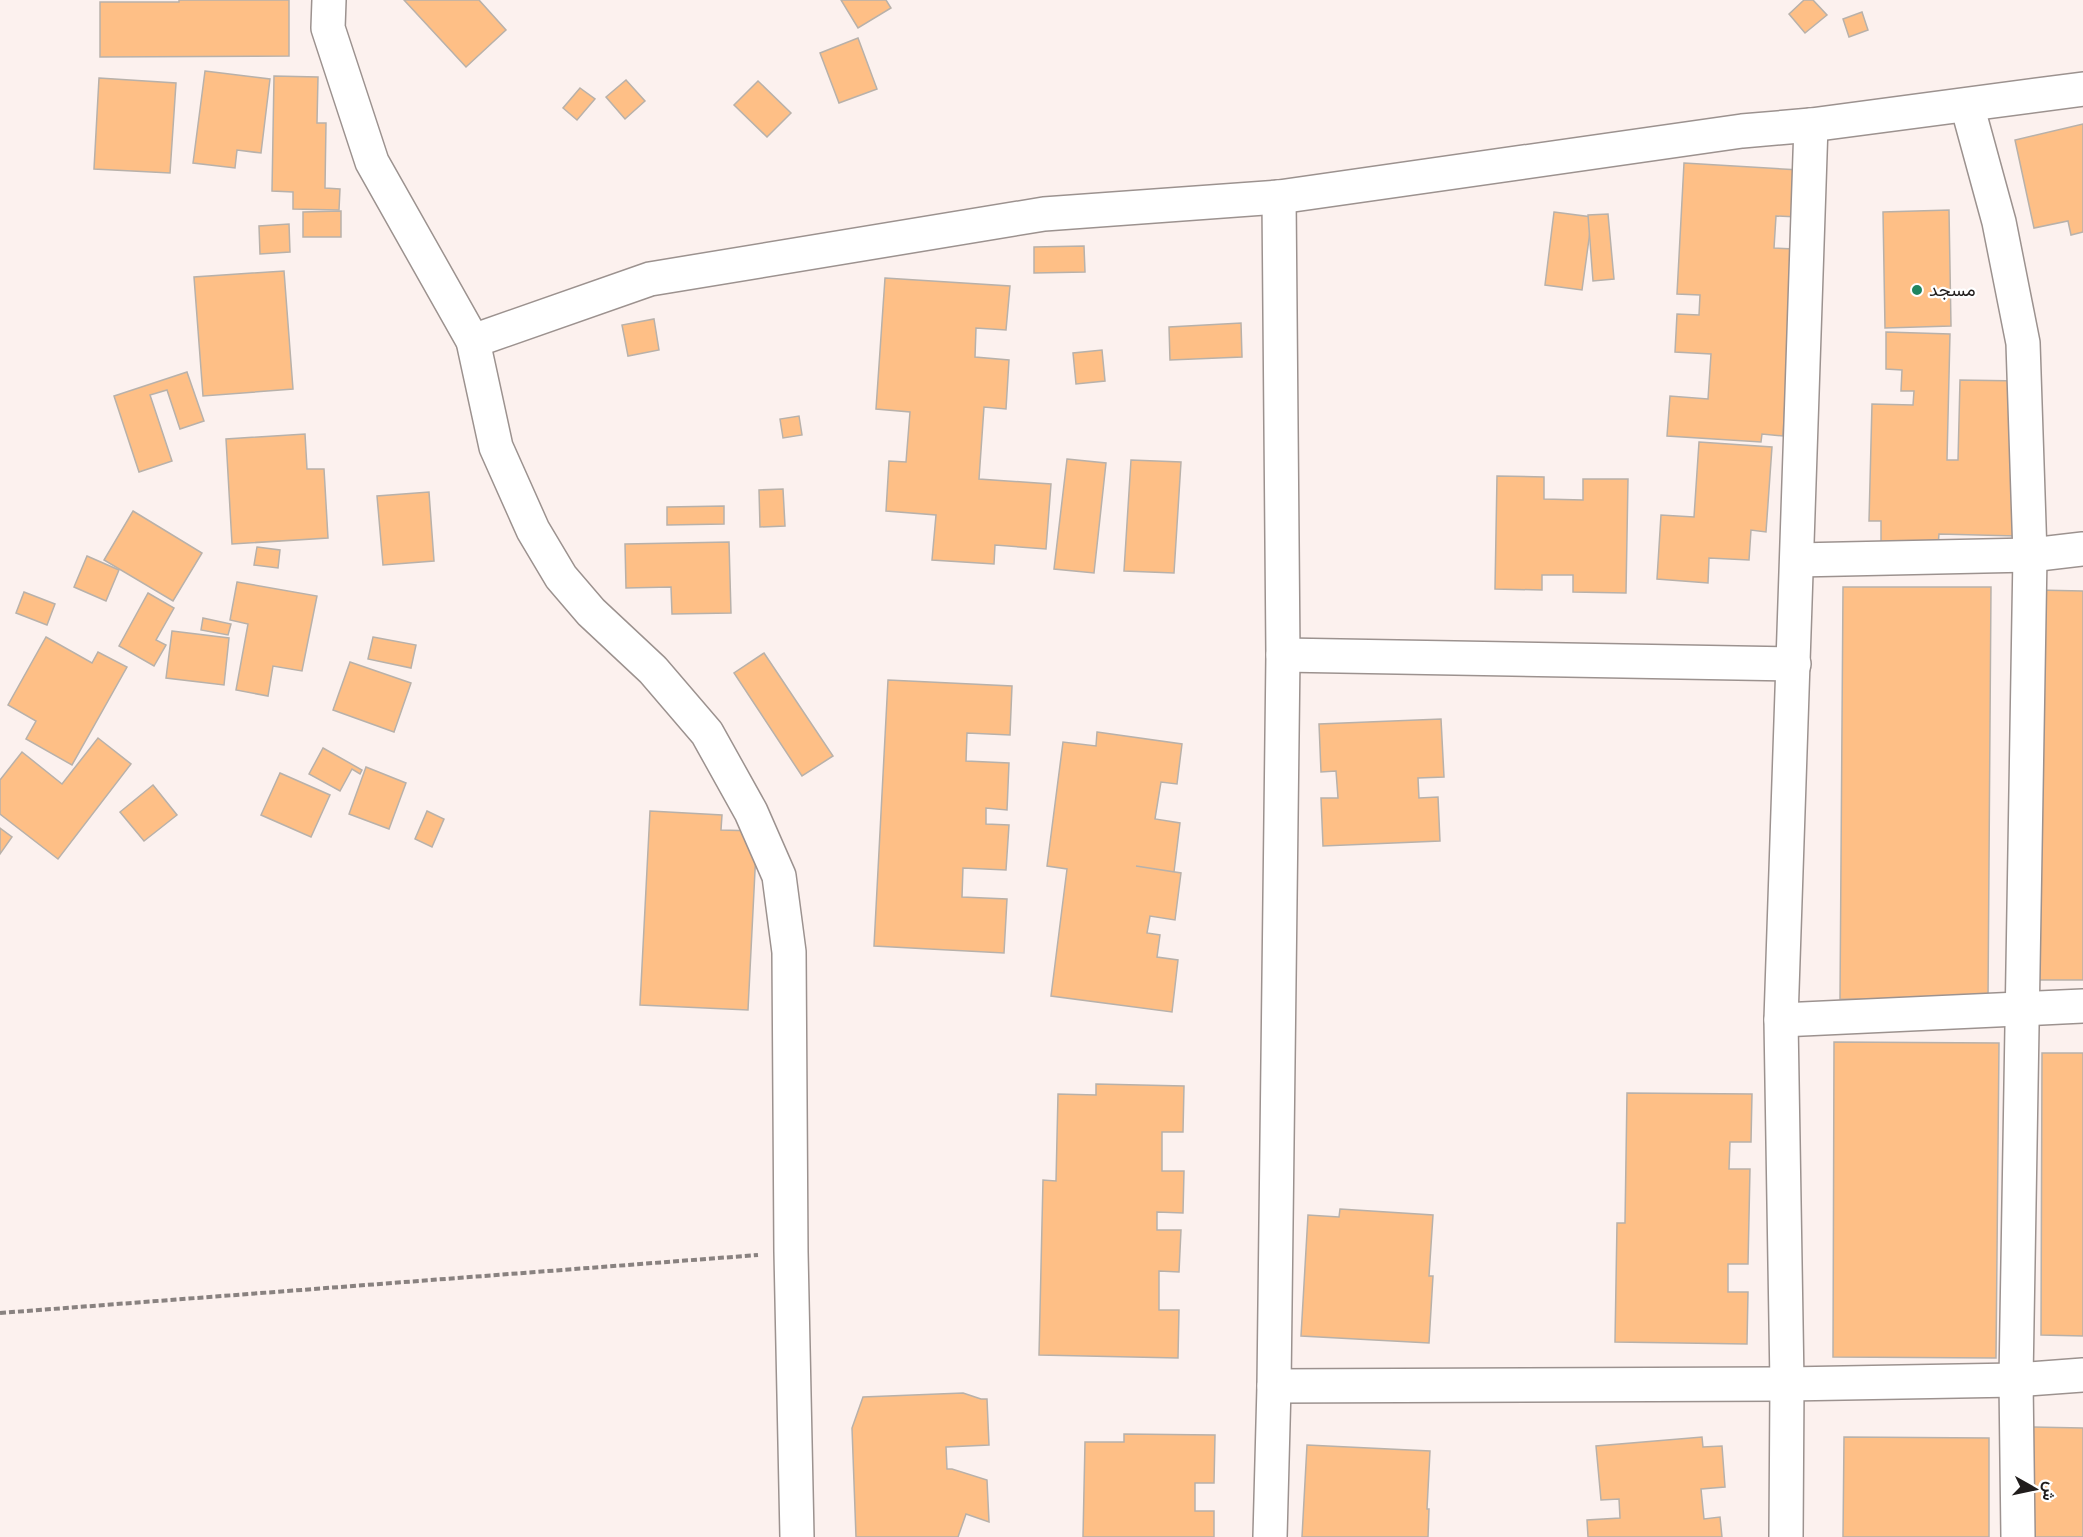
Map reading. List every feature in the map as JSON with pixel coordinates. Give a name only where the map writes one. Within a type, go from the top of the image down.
[{"type":"street","points":[[329,0],[328,28],[372,162],[473,341],[496,447],[533,530],[561,577],[591,612],[653,670],[707,733],[751,812],[779,876],[789,952],[796,1537]]},
{"type":"street","points":[[473,341],[651,279],[1044,214],[1279,197],[1742,131],[1811,125],[2083,89]]},
{"type":"street","points":[[1967,105],[1999,222],[2023,343],[2030,555],[2016,1380],[2018,1537]]},
{"type":"street","points":[[1786,1537],[1787,1384],[1781,1020],[1811,125]]},
{"type":"street","points":[[1270,1537],[1283,655],[1279,197]]},
{"type":"street","points":[[1797,560],[2030,555],[2083,549]]},
{"type":"street","points":[[1283,655],[1794,664]]},
{"type":"street","points":[[1781,1020],[2083,1006]]},
{"type":"street","points":[[1274,1386],[1787,1384],[2016,1380],[2083,1375]]},
{"type":"path","points":[[0,1313],[791,1252]]},
{"type":"building","points":[[179,0],[289,0],[289,56],[100,57],[100,2],[179,2]]},
{"type":"building","points":[[404,0],[479,0],[506,30],[466,67]]},
{"type":"building","points":[[841,0],[886,0],[891,8],[858,28]]},
{"type":"building","points":[[1804,0],[1813,0],[1827,15],[1805,33],[1789,14]]},
{"type":"building","points":[[1862,12],[1868,30],[1849,37],[1843,19]]},
{"type":"building","points":[[858,38],[877,89],[839,103],[820,53]]},
{"type":"building","points":[[205,71],[270,79],[261,153],[237,150],[235,168],[193,163]]},
{"type":"building","points":[[274,76],[318,77],[317,123],[326,123],[325,188],[340,189],[339,210],[293,209],[293,192],[272,191]]},
{"type":"building","points":[[99,78],[176,83],[170,173],[94,169]]},
{"type":"building","points":[[626,80],[645,101],[625,119],[606,97]]},
{"type":"building","points":[[758,81],[791,113],[767,137],[734,105]]},
{"type":"building","points":[[580,88],[595,99],[577,120],[563,108]]},
{"type":"building","points":[[2083,124],[2083,232],[2071,235],[2068,221],[2034,228],[2015,140]]},
{"type":"building","points":[[1684,163],[1800,170],[1797,217],[1776,216],[1774,248],[1794,249],[1783,436],[1762,434],[1761,442],[1667,436],[1670,396],[1708,399],[1711,354],[1675,352],[1677,314],[1699,315],[1700,295],[1677,294]]},
{"type":"building","points":[[1949,210],[1951,326],[1885,328],[1883,212]]},
{"type":"building","points":[[341,211],[341,237],[303,237],[303,212]]},
{"type":"building","points":[[1554,212],[1592,217],[1582,290],[1545,285]]},
{"type":"building","points":[[1608,214],[1614,279],[1593,281],[1588,215]]},
{"type":"building","points":[[289,224],[290,252],[260,254],[259,226]]},
{"type":"building","points":[[1084,246],[1085,272],[1034,273],[1034,247]]},
{"type":"building","points":[[284,271],[293,389],[203,396],[194,277]]},
{"type":"building","points":[[885,278],[1010,286],[1006,330],[976,328],[975,357],[1009,360],[1006,409],[984,407],[979,479],[1051,484],[1046,549],[995,545],[994,564],[932,560],[936,515],[886,511],[889,461],[906,462],[910,412],[876,409]]},
{"type":"building","points":[[654,319],[659,350],[628,356],[622,325]]},
{"type":"building","points":[[1241,323],[1242,357],[1170,360],[1169,327]]},
{"type":"building","points":[[1886,332],[1950,334],[1947,460],[1958,460],[1960,380],[2021,381],[2017,536],[1939,534],[1938,546],[1881,545],[1881,521],[1869,521],[1872,404],[1913,405],[1914,391],[1901,391],[1902,370],[1886,369]]},
{"type":"building","points":[[1102,350],[1105,381],[1076,384],[1073,353]]},
{"type":"building","points":[[187,372],[204,421],[180,429],[167,390],[150,395],[172,461],[139,472],[114,396]]},
{"type":"building","points":[[799,416],[802,435],[783,438],[780,419]]},
{"type":"building","points":[[305,434],[307,469],[324,469],[328,538],[232,544],[226,439]]},
{"type":"building","points":[[1699,442],[1772,447],[1766,532],[1751,530],[1749,560],[1709,558],[1708,583],[1657,579],[1661,515],[1694,517]]},
{"type":"building","points":[[1067,459],[1106,463],[1094,573],[1054,569]]},
{"type":"building","points":[[1131,460],[1181,462],[1174,573],[1124,571]]},
{"type":"building","points":[[1497,476],[1544,477],[1544,499],[1583,500],[1583,479],[1628,479],[1626,593],[1573,592],[1573,575],[1542,575],[1542,590],[1495,589]]},
{"type":"building","points":[[783,489],[785,526],[760,527],[759,490]]},
{"type":"building","points":[[429,492],[434,561],[383,565],[377,496]]},
{"type":"building","points":[[724,506],[724,524],[667,525],[667,507]]},
{"type":"building","points":[[133,511],[202,553],[173,601],[104,560]]},
{"type":"building","points":[[729,542],[731,613],[672,614],[671,587],[626,588],[625,544]]},
{"type":"building","points":[[257,547],[280,550],[278,568],[254,565]]},
{"type":"building","points":[[87,556],[119,570],[106,601],[74,587]]},
{"type":"building","points":[[237,582],[317,596],[302,671],[273,666],[268,696],[236,690],[248,624],[230,620]]},
{"type":"building","points":[[1843,587],[1991,587],[1988,1000],[1840,999]]},
{"type":"building","points":[[2036,590],[2083,591],[2083,980],[2034,980]]},
{"type":"building","points":[[24,592],[55,604],[47,625],[16,613]]},
{"type":"building","points":[[148,593],[174,608],[156,640],[166,645],[154,666],[119,646]]},
{"type":"building","points":[[203,618],[231,624],[228,635],[201,630]]},
{"type":"building","points":[[172,631],[229,638],[224,685],[166,678]]},
{"type":"building","points":[[46,637],[92,663],[98,652],[127,667],[72,765],[26,739],[36,721],[8,705]]},
{"type":"building","points":[[373,637],[416,645],[411,668],[368,659]]},
{"type":"building","points":[[764,653],[833,756],[802,776],[734,673]]},
{"type":"building","points":[[350,662],[411,683],[394,732],[333,710]]},
{"type":"building","points":[[888,680],[1012,686],[1010,735],[967,733],[966,761],[1009,763],[1007,810],[986,808],[986,824],[1009,825],[1006,870],[963,868],[962,897],[1007,899],[1004,953],[874,946]]},
{"type":"building","points":[[1441,719],[1444,777],[1418,778],[1419,798],[1438,797],[1440,841],[1323,846],[1321,798],[1338,798],[1336,771],[1321,772],[1319,724]]},
{"type":"building","points":[[1097,732],[1182,744],[1177,784],[1161,782],[1155,819],[1180,823],[1174,872],[1181,873],[1175,920],[1150,916],[1147,933],[1160,935],[1157,957],[1178,960],[1172,1012],[1051,996],[1067,869],[1047,866],[1063,742],[1096,746]]},
{"type":"building","points":[[98,738],[131,764],[58,859],[0,814],[0,780],[22,752],[62,784]]},
{"type":"building","points":[[323,748],[362,770],[360,774],[352,769],[340,791],[309,774]]},
{"type":"building","points":[[366,767],[406,783],[389,829],[349,814]]},
{"type":"building","points":[[280,773],[330,795],[311,837],[261,815]]},
{"type":"building","points":[[153,785],[177,815],[144,841],[120,812]]},
{"type":"building","points":[[427,811],[444,819],[432,847],[415,839]]},
{"type":"building","points":[[650,811],[722,815],[721,830],[757,831],[748,1010],[640,1005]]},
{"type":"building","points":[[0,828],[12,837],[0,854]]},
{"type":"building","points":[[1834,1042],[1999,1043],[1996,1358],[1833,1357]]},
{"type":"building","points":[[2042,1053],[2083,1053],[2083,1336],[2041,1335]]},
{"type":"building","points":[[1096,1084],[1184,1086],[1183,1132],[1162,1132],[1162,1171],[1184,1171],[1183,1213],[1157,1212],[1157,1230],[1181,1230],[1179,1272],[1159,1271],[1159,1310],[1179,1310],[1178,1358],[1039,1355],[1043,1180],[1056,1181],[1058,1094],[1096,1095]]},
{"type":"building","points":[[1627,1093],[1752,1094],[1751,1142],[1730,1142],[1729,1169],[1750,1169],[1748,1264],[1728,1264],[1728,1292],[1748,1292],[1747,1344],[1615,1342],[1617,1223],[1625,1223]]},
{"type":"building","points":[[1340,1209],[1433,1215],[1429,1276],[1433,1276],[1429,1343],[1301,1336],[1308,1215],[1339,1217]]},
{"type":"building","points":[[963,1393],[987,1399],[989,1445],[946,1447],[947,1469],[987,1480],[989,1522],[966,1514],[958,1537],[856,1537],[852,1428],[863,1397]]},
{"type":"building","points":[[2031,1427],[2083,1428],[2083,1537],[2031,1537]]},
{"type":"building","points":[[1124,1434],[1215,1435],[1214,1483],[1195,1483],[1195,1511],[1214,1511],[1214,1537],[1083,1537],[1085,1442],[1124,1442]]},
{"type":"building","points":[[1702,1437],[1703,1447],[1722,1446],[1725,1487],[1701,1489],[1704,1519],[1720,1517],[1722,1537],[1588,1537],[1587,1520],[1620,1518],[1619,1499],[1601,1500],[1596,1446]]},
{"type":"building","points":[[1844,1437],[1989,1438],[1989,1537],[1843,1537]]},
{"type":"building","points":[[1307,1445],[1430,1451],[1428,1537],[1302,1537]]},
{"type":"place","name":"مسجد","points":[[1917,290]]}]
